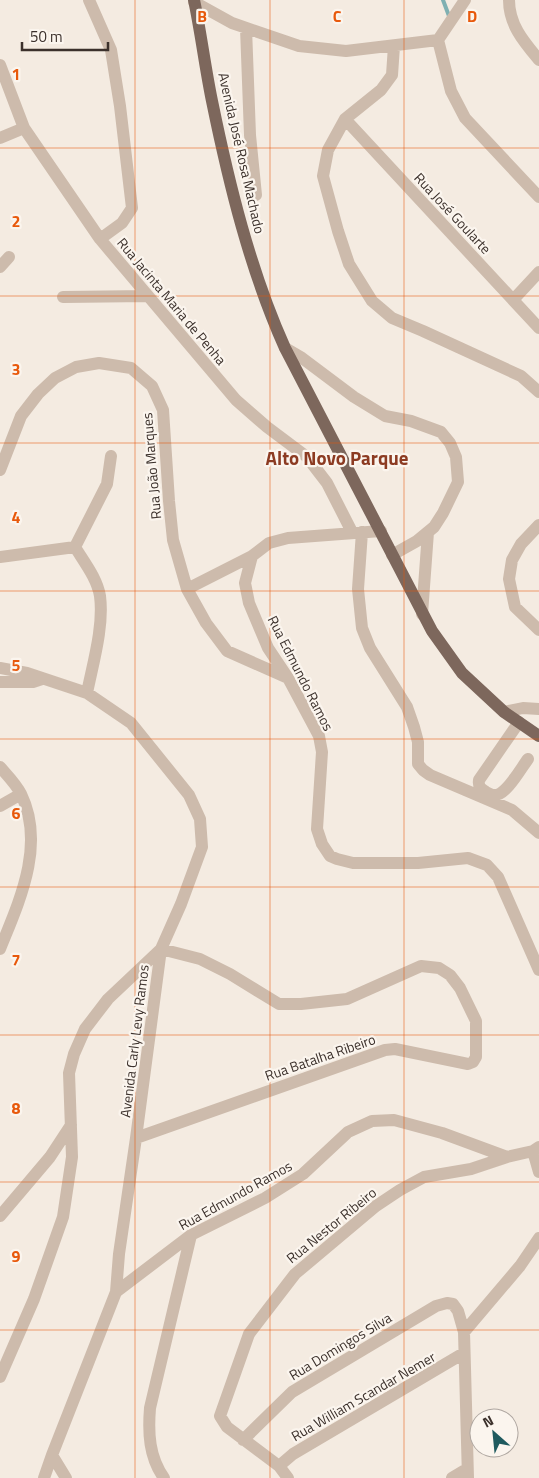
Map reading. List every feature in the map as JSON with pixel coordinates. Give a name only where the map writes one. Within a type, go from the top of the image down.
[{"type":"main road","name":"Avenida José Rosa Machado","points":[[194,1],[212,101],[238,216],[275,326],[285,348],[432,631],[462,673],[504,712],[539,736]]},
{"type":"street","points":[[89,0],[111,50],[120,106],[132,208],[122,223],[100,238]]},
{"type":"street","points":[[194,1],[232,23],[299,46],[346,51],[438,40],[466,0]]},
{"type":"street","points":[[509,0],[509,14],[518,34],[539,60]]},
{"type":"street","points":[[246,28],[250,134],[256,195]]},
{"type":"street","points":[[438,40],[451,91],[465,118],[539,197]]},
{"type":"street","points":[[394,46],[392,75],[381,90],[345,119],[328,150],[323,176],[349,264],[372,301],[392,318],[521,376],[539,392]]},
{"type":"street","name":"Rua Jacinta Maria de Penha","points":[[0,65],[24,128],[100,238],[236,400],[267,427],[307,457],[327,483],[357,532]]},
{"type":"street","name":"Rua José Goularte","points":[[345,119],[539,328]]},
{"type":"street","points":[[0,138],[24,128]]},
{"type":"street","points":[[0,267],[9,257]]},
{"type":"street","points":[[513,300],[539,272]]},
{"type":"street","points":[[63,297],[148,296]]},
{"type":"street","points":[[285,348],[302,358],[354,397],[385,416],[411,421],[441,432],[456,457],[458,482],[434,527],[417,542],[392,555]]},
{"type":"street","name":"Rua João Marques","points":[[0,470],[21,416],[38,394],[55,378],[76,367],[99,363],[131,368],[152,386],[163,410],[173,540],[187,589],[206,623],[227,651],[288,678]]},
{"type":"street","points":[[75,547],[107,484],[111,456]]},
{"type":"street","points":[[539,526],[521,544],[512,560],[509,579],[515,607],[539,630]]},
{"type":"street","points":[[187,589],[252,556],[269,543],[288,538],[381,531]]},
{"type":"street","points":[[357,532],[358,589],[362,628],[370,648],[407,707],[418,742],[418,764],[430,775],[512,810],[539,833]]},
{"type":"street","points":[[422,614],[428,532]]},
{"type":"street","points":[[0,557],[75,547]]},
{"type":"street","points":[[75,547],[94,579],[100,595],[100,621],[87,693]]},
{"type":"street","name":"Rua Edmundo Ramos","points":[[252,556],[245,583],[249,603],[268,648],[288,678],[319,736],[322,752],[316,829],[322,844],[330,856],[352,863],[418,863],[468,858],[487,865],[498,878],[539,970]]},
{"type":"street","name":"Avenida Carly Levy Ramos","points":[[0,668],[27,673],[87,693],[131,723],[189,795],[200,819],[202,847],[181,904],[161,950],[119,1254],[116,1292],[44,1478]]},
{"type":"street","points":[[0,682],[33,682],[44,678]]},
{"type":"street","points":[[504,712],[523,708],[539,709]]},
{"type":"street","points":[[519,722],[480,780],[479,785],[481,789],[493,795],[506,790],[528,759]]},
{"type":"street","points":[[0,767],[21,794],[30,817],[32,838],[23,892],[0,950]]},
{"type":"street","points":[[0,806],[21,794]]},
{"type":"street","points":[[0,1377],[34,1299],[63,1217],[72,1157],[69,1073],[74,1054],[84,1029],[108,999],[161,950]]},
{"type":"street","name":"Rua Batalha Ribeiro","points":[[136,1138],[386,1050],[395,1049],[468,1064],[473,1062],[476,1057],[476,1021],[460,988],[450,976],[439,968],[421,966],[347,999],[301,1004],[278,1004],[230,974],[200,959],[161,950]]},
{"type":"street","name":"Rua Edmundo Ramos","points":[[116,1292],[191,1235],[265,1198],[303,1174],[348,1132],[372,1121],[394,1120],[442,1133],[507,1157]]},
{"type":"street","points":[[0,1216],[50,1157],[71,1125]]},
{"type":"street","points":[[507,1157],[536,1149],[539,1172]]},
{"type":"street","name":"Rua Nestor Ribeiro","points":[[288,1478],[279,1466],[227,1427],[220,1416],[249,1334],[295,1274],[376,1206],[400,1190],[424,1178],[471,1169],[507,1157]]},
{"type":"street","points":[[164,1478],[153,1459],[148,1432],[150,1408],[191,1235]]},
{"type":"street","points":[[452,1478],[468,1473],[464,1332],[520,1266],[539,1238]]},
{"type":"street","name":"Rua Domingos Silva","points":[[242,1440],[292,1392],[436,1306],[447,1303],[453,1304],[458,1312],[464,1332]]},
{"type":"street","name":"Rua William Scandar Nemer","points":[[279,1466],[293,1454],[464,1353]]},
{"type":"street","points":[[52,1454],[66,1478]]},
{"type":"waterway","points":[[443,0],[449,16]]},
{"type":"district","name":"Alto Novo Parque","points":[[337,457]]}]
